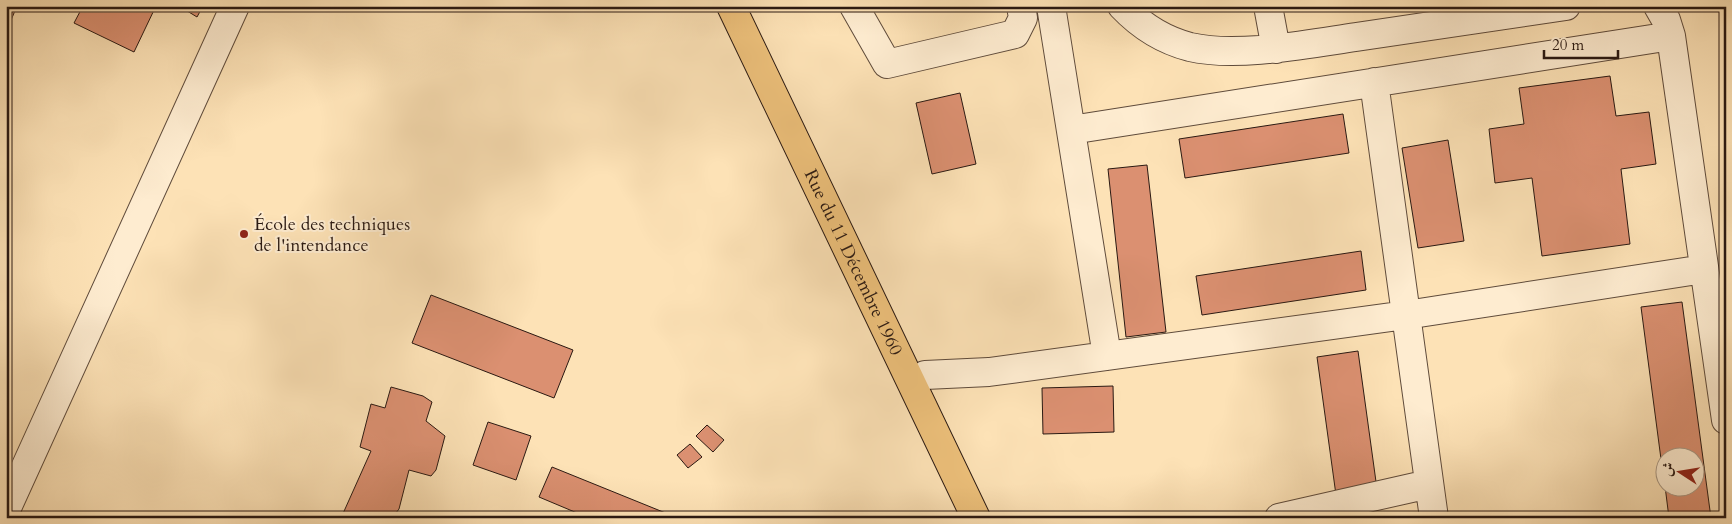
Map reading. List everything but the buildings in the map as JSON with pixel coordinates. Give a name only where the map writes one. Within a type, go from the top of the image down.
[{"type":"main road","name":"Rue du 11 Décembre 1960","points":[[731,6],[976,518]]},
{"type":"main road","name":"Rue du 11 Décembre 1960","points":[[749,6],[993,518]]},
{"type":"lane","points":[[6,510],[235,6]]},
{"type":"lane","points":[[854,6],[886,64],[1015,34],[1023,18],[1020,6]]},
{"type":"lane","points":[[1051,6],[1107,356]]},
{"type":"lane","points":[[1122,6],[1151,31],[1191,47],[1212,50],[1276,49],[1417,18],[1566,6]]},
{"type":"lane","points":[[1268,6],[1276,49]]},
{"type":"lane","points":[[1658,6],[1671,36],[1726,420]]},
{"type":"lane","points":[[1071,130],[1671,36]]},
{"type":"lane","points":[[1374,82],[1434,518]]},
{"type":"lane","points":[[925,375],[989,372],[1107,356],[1406,315],[1704,269]]},
{"type":"lane","points":[[1279,518],[1429,484]]},
{"type":"place","name":"École des techniques de l'intendance","points":[[244,234]]}]
